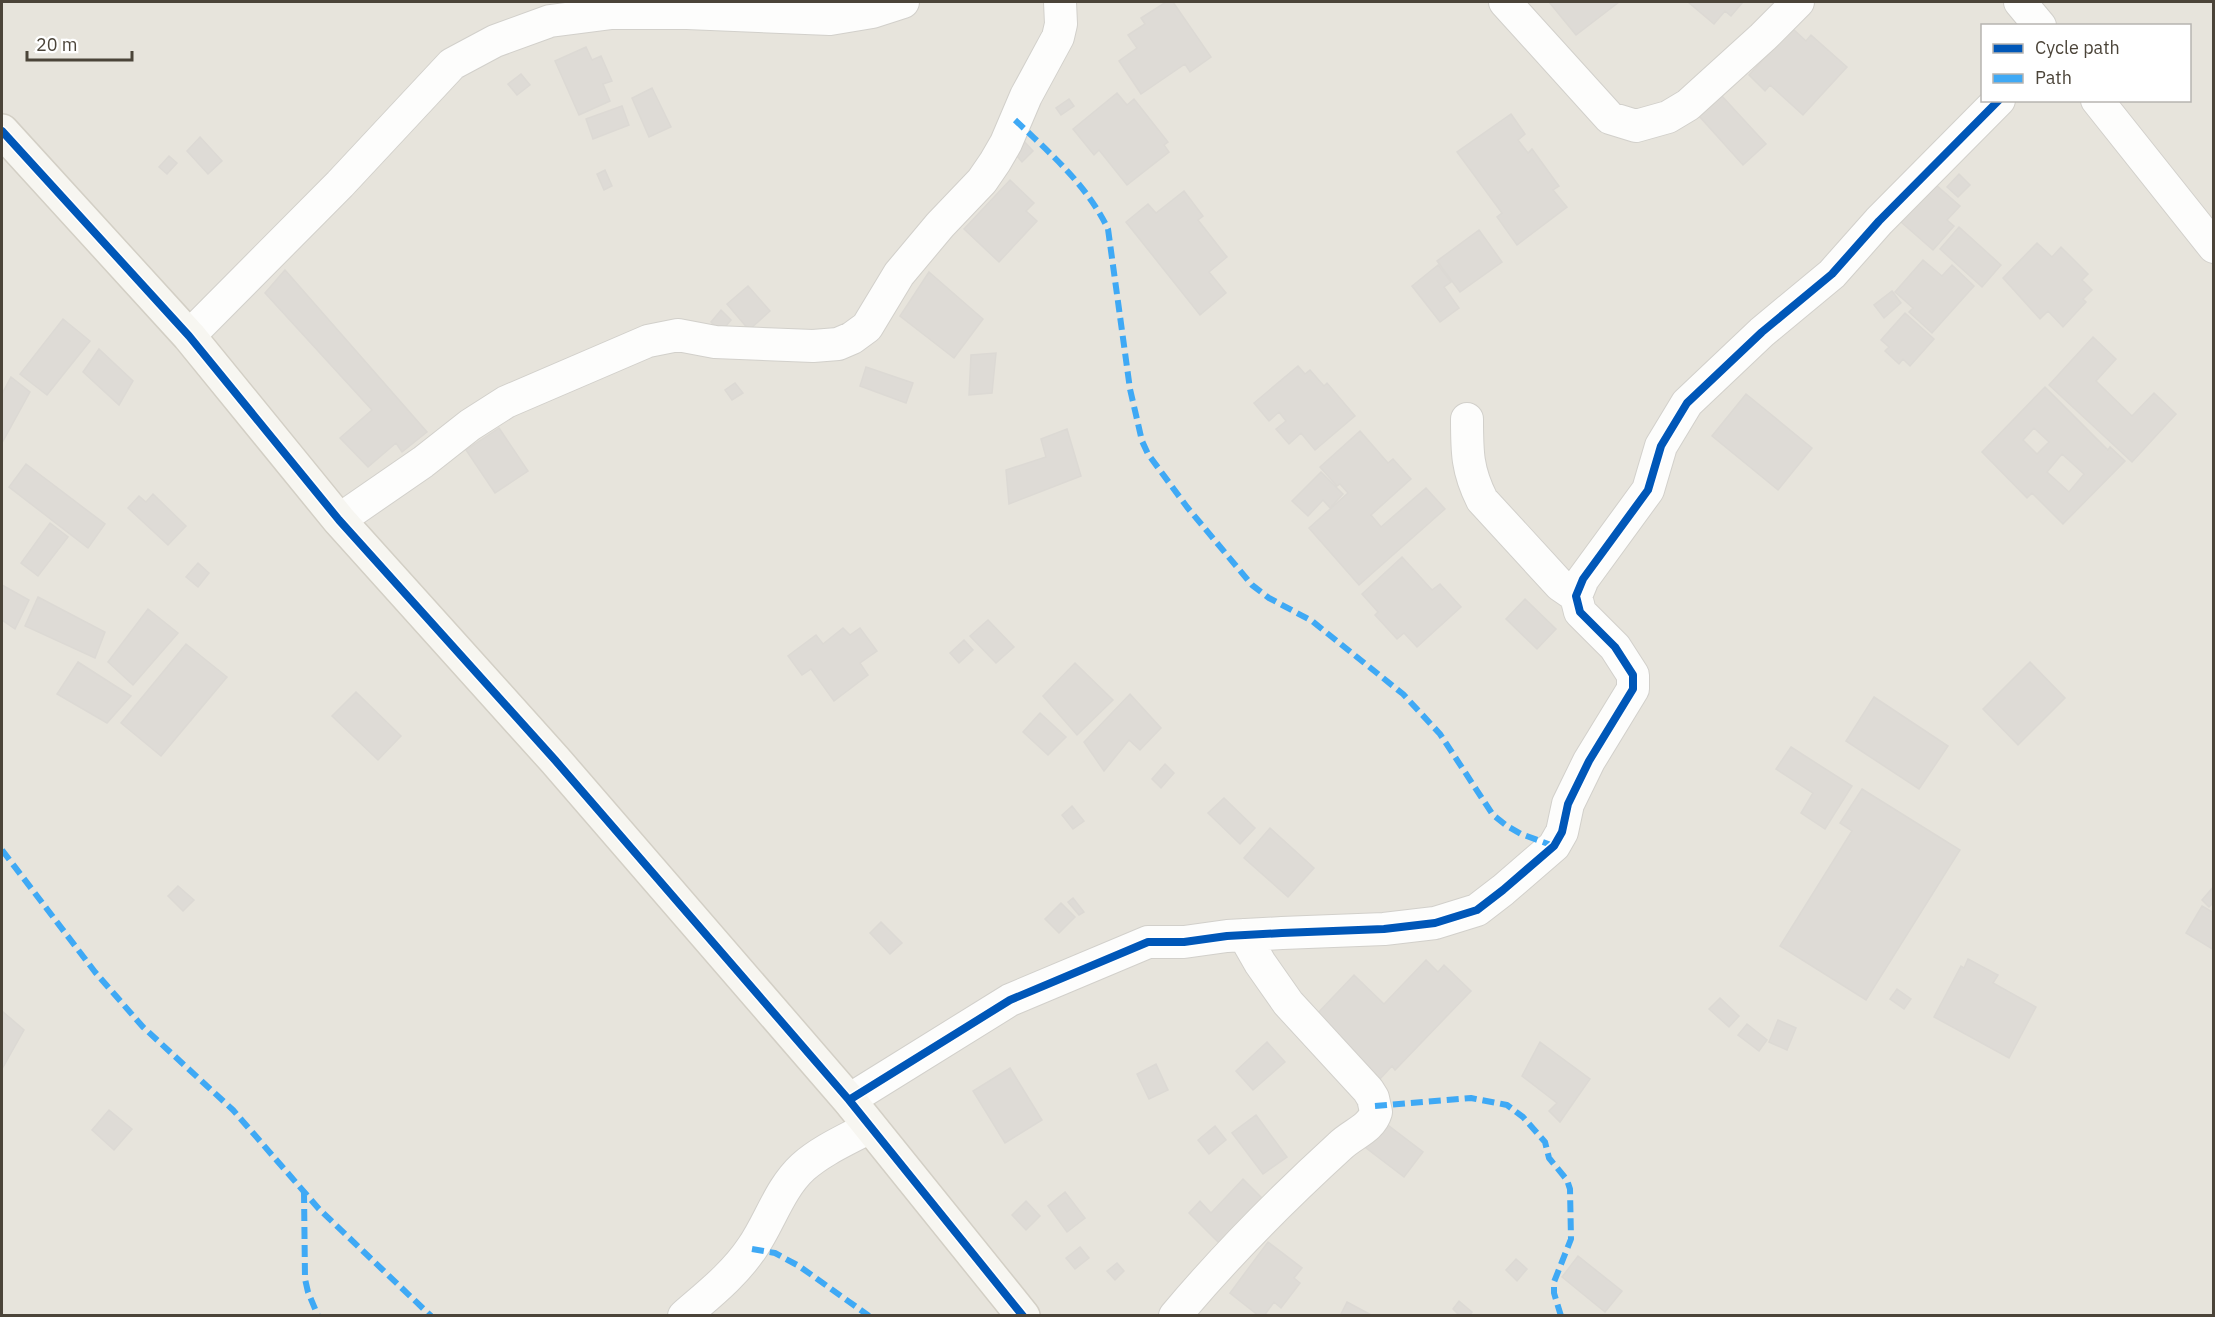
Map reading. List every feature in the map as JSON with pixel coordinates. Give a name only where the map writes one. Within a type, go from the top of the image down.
[{"type":"street","points":[[189,336],[331,192],[452,64],[495,41],[550,21],[612,13],[687,13],[830,19],[872,12],[903,2]]},
{"type":"street","points":[[339,520],[423,462],[470,425],[506,402],[648,341],[678,335],[715,342],[813,346],[838,344],[852,338],[867,327],[899,273],[982,181],[995,162],[1006,143],[1026,96],[1058,37],[1061,24],[1060,2]]},
{"type":"street","points":[[1505,2],[1610,118],[1636,126],[1668,117],[1688,105],[1798,2]]},
{"type":"street","points":[[849,1100],[1010,1000],[1148,942],[1184,942],[1244,935],[1384,929],[1435,923],[1477,910],[1554,846],[1562,832],[1568,804],[1589,761],[1633,689],[1633,675],[1615,647],[1580,612],[1576,596],[1583,579],[1648,490],[1661,446],[1687,403],[1762,332],[1832,274],[1879,221],[1997,102]]},
{"type":"street","points":[[2099,102],[2214,247]]},
{"type":"street","points":[[2,130],[189,336],[339,520],[555,760],[849,1100],[1023,1316]]},
{"type":"street","points":[[1467,419],[1467,458],[1473,483],[1482,500],[1560,585],[1576,596]]},
{"type":"street","points":[[1175,1316],[1255,1227],[1348,1138],[1370,1124],[1376,1112],[1373,1098],[1368,1090],[1288,1004],[1244,935]]},
{"type":"street","points":[[684,1316],[722,1284],[752,1249],[784,1191],[803,1167],[870,1127]]},
{"type":"shaded area","points":[[2,2],[2213,2],[2213,1315],[2,1315]]},
{"type":"building","points":[[1166,2],[1173,2],[1211,57],[1190,72],[1185,64],[1141,94],[1119,61],[1137,48],[1128,35],[1145,24],[1141,18]]},
{"type":"building","points":[[1549,2],[1619,2],[1576,35]]},
{"type":"building","points":[[1688,2],[1743,2],[1731,16],[1725,11],[1714,24]]},
{"type":"building","points":[[1792,28],[1806,41],[1811,35],[1847,67],[1803,115],[1770,85],[1765,91],[1749,75]]},
{"type":"building","points":[[586,47],[592,60],[601,56],[612,81],[603,84],[610,101],[579,115],[555,61]]},
{"type":"building","points":[[521,74],[530,85],[517,95],[508,84]]},
{"type":"building","points":[[652,88],[671,127],[649,137],[632,98]]},
{"type":"building","points":[[1117,93],[1127,105],[1134,99],[1168,142],[1164,145],[1169,152],[1127,185],[1099,150],[1094,155],[1073,129]]},
{"type":"building","points":[[1721,95],[1766,144],[1743,165],[1699,116]]},
{"type":"building","points":[[1069,99],[1074,106],[1061,115],[1056,108]]},
{"type":"building","points":[[622,106],[629,125],[593,139],[586,119]]},
{"type":"building","points":[[1511,114],[1525,134],[1518,140],[1528,153],[1532,149],[1559,186],[1553,190],[1567,207],[1517,245],[1497,217],[1502,213],[1457,152]]},
{"type":"building","points":[[200,137],[222,161],[208,174],[187,151]]},
{"type":"building","points":[[1023,140],[1033,151],[1022,162],[1012,150]]},
{"type":"building","points":[[169,156],[177,163],[167,174],[159,167]]},
{"type":"building","points":[[605,170],[612,186],[604,190],[597,174]]},
{"type":"building","points":[[1959,174],[1970,185],[1958,197],[1947,187]]},
{"type":"building","points":[[1010,180],[1034,203],[1026,211],[1037,221],[999,262],[964,229]]},
{"type":"building","points":[[1935,184],[1960,206],[1947,220],[1954,226],[1933,250],[1901,222]]},
{"type":"building","points":[[1184,191],[1203,216],[1198,220],[1227,257],[1209,272],[1226,293],[1200,315],[1126,222],[1148,204],[1156,213]]},
{"type":"building","points":[[1959,227],[2001,265],[1982,287],[1940,249]]},
{"type":"building","points":[[1479,230],[1502,262],[1460,292],[1437,261]]},
{"type":"building","points":[[2037,243],[2052,257],[2061,247],[2088,274],[2082,280],[2092,290],[2083,299],[2086,302],[2063,327],[2048,311],[2040,319],[2003,278]]},
{"type":"building","points":[[1923,260],[1942,276],[1952,265],[1974,286],[1932,333],[1909,312],[1913,308],[1895,292]]},
{"type":"building","points":[[1438,265],[1451,282],[1444,287],[1459,308],[1440,322],[1412,286]]},
{"type":"building","points":[[285,270],[427,432],[402,452],[396,443],[368,467],[340,438],[372,410],[265,293]]},
{"type":"building","points":[[929,272],[983,319],[954,358],[900,316]]},
{"type":"building","points":[[748,286],[770,311],[749,330],[727,304]]},
{"type":"building","points":[[1892,291],[1901,303],[1884,318],[1874,305]]},
{"type":"building","points":[[721,310],[731,320],[721,332],[711,322]]},
{"type":"building","points":[[1905,313],[1934,339],[1910,366],[1903,359],[1899,364],[1885,351],[1889,347],[1881,340]]},
{"type":"building","points":[[63,319],[90,341],[47,395],[20,374]]},
{"type":"building","points":[[2093,337],[2116,359],[2096,381],[2132,416],[2154,393],[2176,414],[2132,462],[2049,385]]},
{"type":"building","points":[[99,349],[133,381],[119,405],[83,372]]},
{"type":"building","points":[[996,353],[992,393],[969,395],[971,355]]},
{"type":"building","points":[[1298,366],[1305,374],[1310,370],[1324,386],[1327,383],[1355,416],[1315,450],[1301,433],[1289,444],[1276,429],[1286,421],[1279,412],[1269,421],[1254,403]]},
{"type":"building","points":[[866,367],[913,383],[906,403],[860,386]]},
{"type":"building","points":[[11,377],[30,392],[2,443],[2,394]]},
{"type":"building","points":[[735,383],[743,393],[732,400],[725,390]]},
{"type":"building","points":[[2045,387],[2108,450],[2110,447],[2125,461],[2063,524],[2032,493],[2027,498],[1982,452]],"holes":[[[2034,428],[2049,442],[2037,454],[2023,440]],[[2062,454],[2084,474],[2069,492],[2047,472]]]},
{"type":"building","points":[[1746,394],[1812,448],[1778,490],[1712,436]]},
{"type":"building","points":[[499,428],[528,471],[495,493],[466,450]]},
{"type":"building","points":[[1067,429],[1081,476],[1009,504],[1006,470],[1046,457],[1041,439]]},
{"type":"building","points":[[1360,431],[1388,463],[1393,459],[1411,479],[1371,515],[1381,527],[1426,488],[1445,509],[1359,585],[1309,528],[1348,493],[1340,484],[1337,486],[1320,467]]},
{"type":"building","points":[[26,464],[105,524],[88,548],[9,487]]},
{"type":"building","points":[[1321,472],[1343,494],[1330,508],[1323,500],[1308,516],[1292,501]]},
{"type":"building","points":[[153,494],[186,526],[168,545],[128,508],[139,496],[146,502]]},
{"type":"building","points":[[50,523],[68,537],[38,576],[21,563]]},
{"type":"building","points":[[1402,557],[1432,590],[1440,584],[1461,607],[1417,647],[1404,633],[1397,639],[1375,615],[1378,612],[1362,594]]},
{"type":"building","points":[[198,563],[209,573],[198,587],[186,577]]},
{"type":"building","points":[[2,585],[29,600],[15,629],[2,620]]},
{"type":"building","points":[[38,597],[105,632],[95,658],[25,626]]},
{"type":"building","points":[[1525,599],[1556,629],[1537,649],[1506,619]]},
{"type":"building","points":[[148,609],[178,633],[133,685],[108,662]]},
{"type":"building","points":[[988,620],[1014,647],[996,663],[970,636]]},
{"type":"building","points":[[843,628],[850,635],[860,628],[877,651],[860,663],[868,675],[834,701],[811,669],[802,675],[788,656],[816,635],[823,644]]},
{"type":"building","points":[[964,640],[973,650],[959,663],[950,653]]},
{"type":"building","points":[[186,644],[227,677],[161,756],[121,723]]},
{"type":"building","points":[[78,662],[131,696],[107,723],[57,694]]},
{"type":"building","points":[[2030,662],[2065,698],[2018,745],[1983,709]]},
{"type":"building","points":[[1075,663],[1113,700],[1077,735],[1043,696]]},
{"type":"building","points":[[356,692],[401,736],[378,760],[332,716]]},
{"type":"building","points":[[1130,694],[1161,728],[1140,750],[1129,740],[1104,771],[1084,742]]},
{"type":"building","points":[[1874,697],[1948,746],[1919,789],[1846,741]]},
{"type":"building","points":[[1040,713],[1066,737],[1048,755],[1023,732]]},
{"type":"building","points":[[1791,747],[1852,786],[1825,829],[1801,813],[1813,793],[1776,769]]},
{"type":"building","points":[[1165,764],[1174,773],[1161,788],[1152,779]]},
{"type":"building","points":[[1862,789],[1960,850],[1866,1000],[1780,946],[1852,831],[1840,823]]},
{"type":"building","points":[[1224,798],[1255,828],[1240,844],[1208,813]]},
{"type":"building","points":[[1072,806],[1084,821],[1073,829],[1062,815]]},
{"type":"building","points":[[1270,828],[1314,868],[1288,897],[1244,858]]},
{"type":"building","points":[[178,886],[194,900],[183,911],[168,896]]},
{"type":"building","points":[[2214,886],[2214,902],[2209,907],[2202,900]]},
{"type":"building","points":[[1073,898],[1084,912],[1079,915],[1068,902]]},
{"type":"building","points":[[1061,903],[1075,917],[1059,933],[1045,919]]},
{"type":"building","points":[[2202,906],[2214,913],[2214,950],[2186,933]]},
{"type":"building","points":[[881,922],[902,943],[890,954],[870,933]]},
{"type":"building","points":[[1968,959],[1998,975],[1993,983],[2036,1007],[2009,1058],[1934,1017],[1961,966],[1964,968]]},
{"type":"building","points":[[1426,960],[1438,972],[1444,965],[1471,991],[1395,1070],[1392,1066],[1380,1079],[1315,1016],[1354,975],[1384,1004]]},
{"type":"building","points":[[1897,989],[1911,999],[1904,1009],[1890,999]]},
{"type":"building","points":[[1720,998],[1739,1016],[1729,1027],[1709,1009]]},
{"type":"building","points":[[2,1011],[24,1030],[2,1069]]},
{"type":"building","points":[[1778,1020],[1796,1028],[1787,1050],[1769,1042]]},
{"type":"building","points":[[1747,1024],[1767,1040],[1759,1051],[1738,1035]]},
{"type":"building","points":[[1267,1042],[1285,1062],[1253,1090],[1236,1071]]},
{"type":"building","points":[[1540,1042],[1590,1079],[1560,1122],[1549,1111],[1557,1103],[1522,1076]]},
{"type":"building","points":[[1156,1064],[1168,1090],[1149,1099],[1137,1074]]},
{"type":"building","points":[[1010,1068],[1042,1120],[1005,1143],[973,1091]]},
{"type":"building","points":[[109,1110],[132,1129],[114,1150],[92,1130]]},
{"type":"building","points":[[1256,1115],[1287,1157],[1263,1174],[1232,1133]]},
{"type":"building","points":[[1380,1119],[1423,1152],[1404,1177],[1361,1144]]},
{"type":"building","points":[[1215,1126],[1226,1140],[1209,1154],[1198,1140]]},
{"type":"building","points":[[1243,1179],[1262,1198],[1219,1243],[1189,1213],[1200,1201],[1211,1213]]},
{"type":"building","points":[[1065,1192],[1085,1218],[1067,1232],[1048,1206]]},
{"type":"building","points":[[1026,1201],[1040,1216],[1026,1230],[1012,1215]]},
{"type":"building","points":[[1268,1242],[1302,1268],[1294,1278],[1300,1283],[1281,1308],[1274,1302],[1264,1316],[1259,1316],[1230,1293]]},
{"type":"building","points":[[1080,1247],[1089,1258],[1075,1269],[1066,1258]]},
{"type":"building","points":[[1578,1256],[1622,1291],[1605,1312],[1562,1277]]},
{"type":"building","points":[[1516,1259],[1527,1269],[1517,1281],[1506,1270]]},
{"type":"building","points":[[1117,1263],[1124,1271],[1115,1280],[1107,1271]]},
{"type":"building","points":[[1459,1301],[1472,1312],[1469,1316],[1460,1316],[1453,1309]]},
{"type":"building","points":[[1347,1302],[1373,1316],[1340,1316]]},
{"type":"marked path","points":[[1015,120],[1079,184],[1108,229],[1130,389],[1142,441],[1148,454],[1187,507],[1252,585],[1269,598],[1312,621],[1403,694],[1440,734],[1493,815],[1521,834],[1554,846]]},
{"type":"marked path","points":[[2,850],[95,972],[143,1027],[233,1110],[319,1209],[431,1316]]},
{"type":"marked path","points":[[1375,1106],[1471,1098],[1507,1105],[1523,1117],[1545,1142],[1549,1158],[1567,1180],[1570,1189],[1571,1239],[1554,1282],[1554,1293],[1561,1316]]},
{"type":"marked path","points":[[304,1191],[305,1279],[318,1316]]},
{"type":"marked path","points":[[752,1249],[775,1253],[799,1266],[869,1316]]},
{"type":"cycle path","points":[[849,1100],[1010,1000],[1148,942],[1184,942],[1227,936],[1384,929],[1435,923],[1477,910],[1554,846],[1562,832],[1568,804],[1589,761],[1633,689],[1633,675],[1615,647],[1580,612],[1576,596],[1583,579],[1648,490],[1661,446],[1687,403],[1762,332],[1832,274],[1879,221],[1997,102]]},
{"type":"cycle path","points":[[2,131],[189,336],[339,520],[555,760],[849,1100],[1023,1316]]}]
